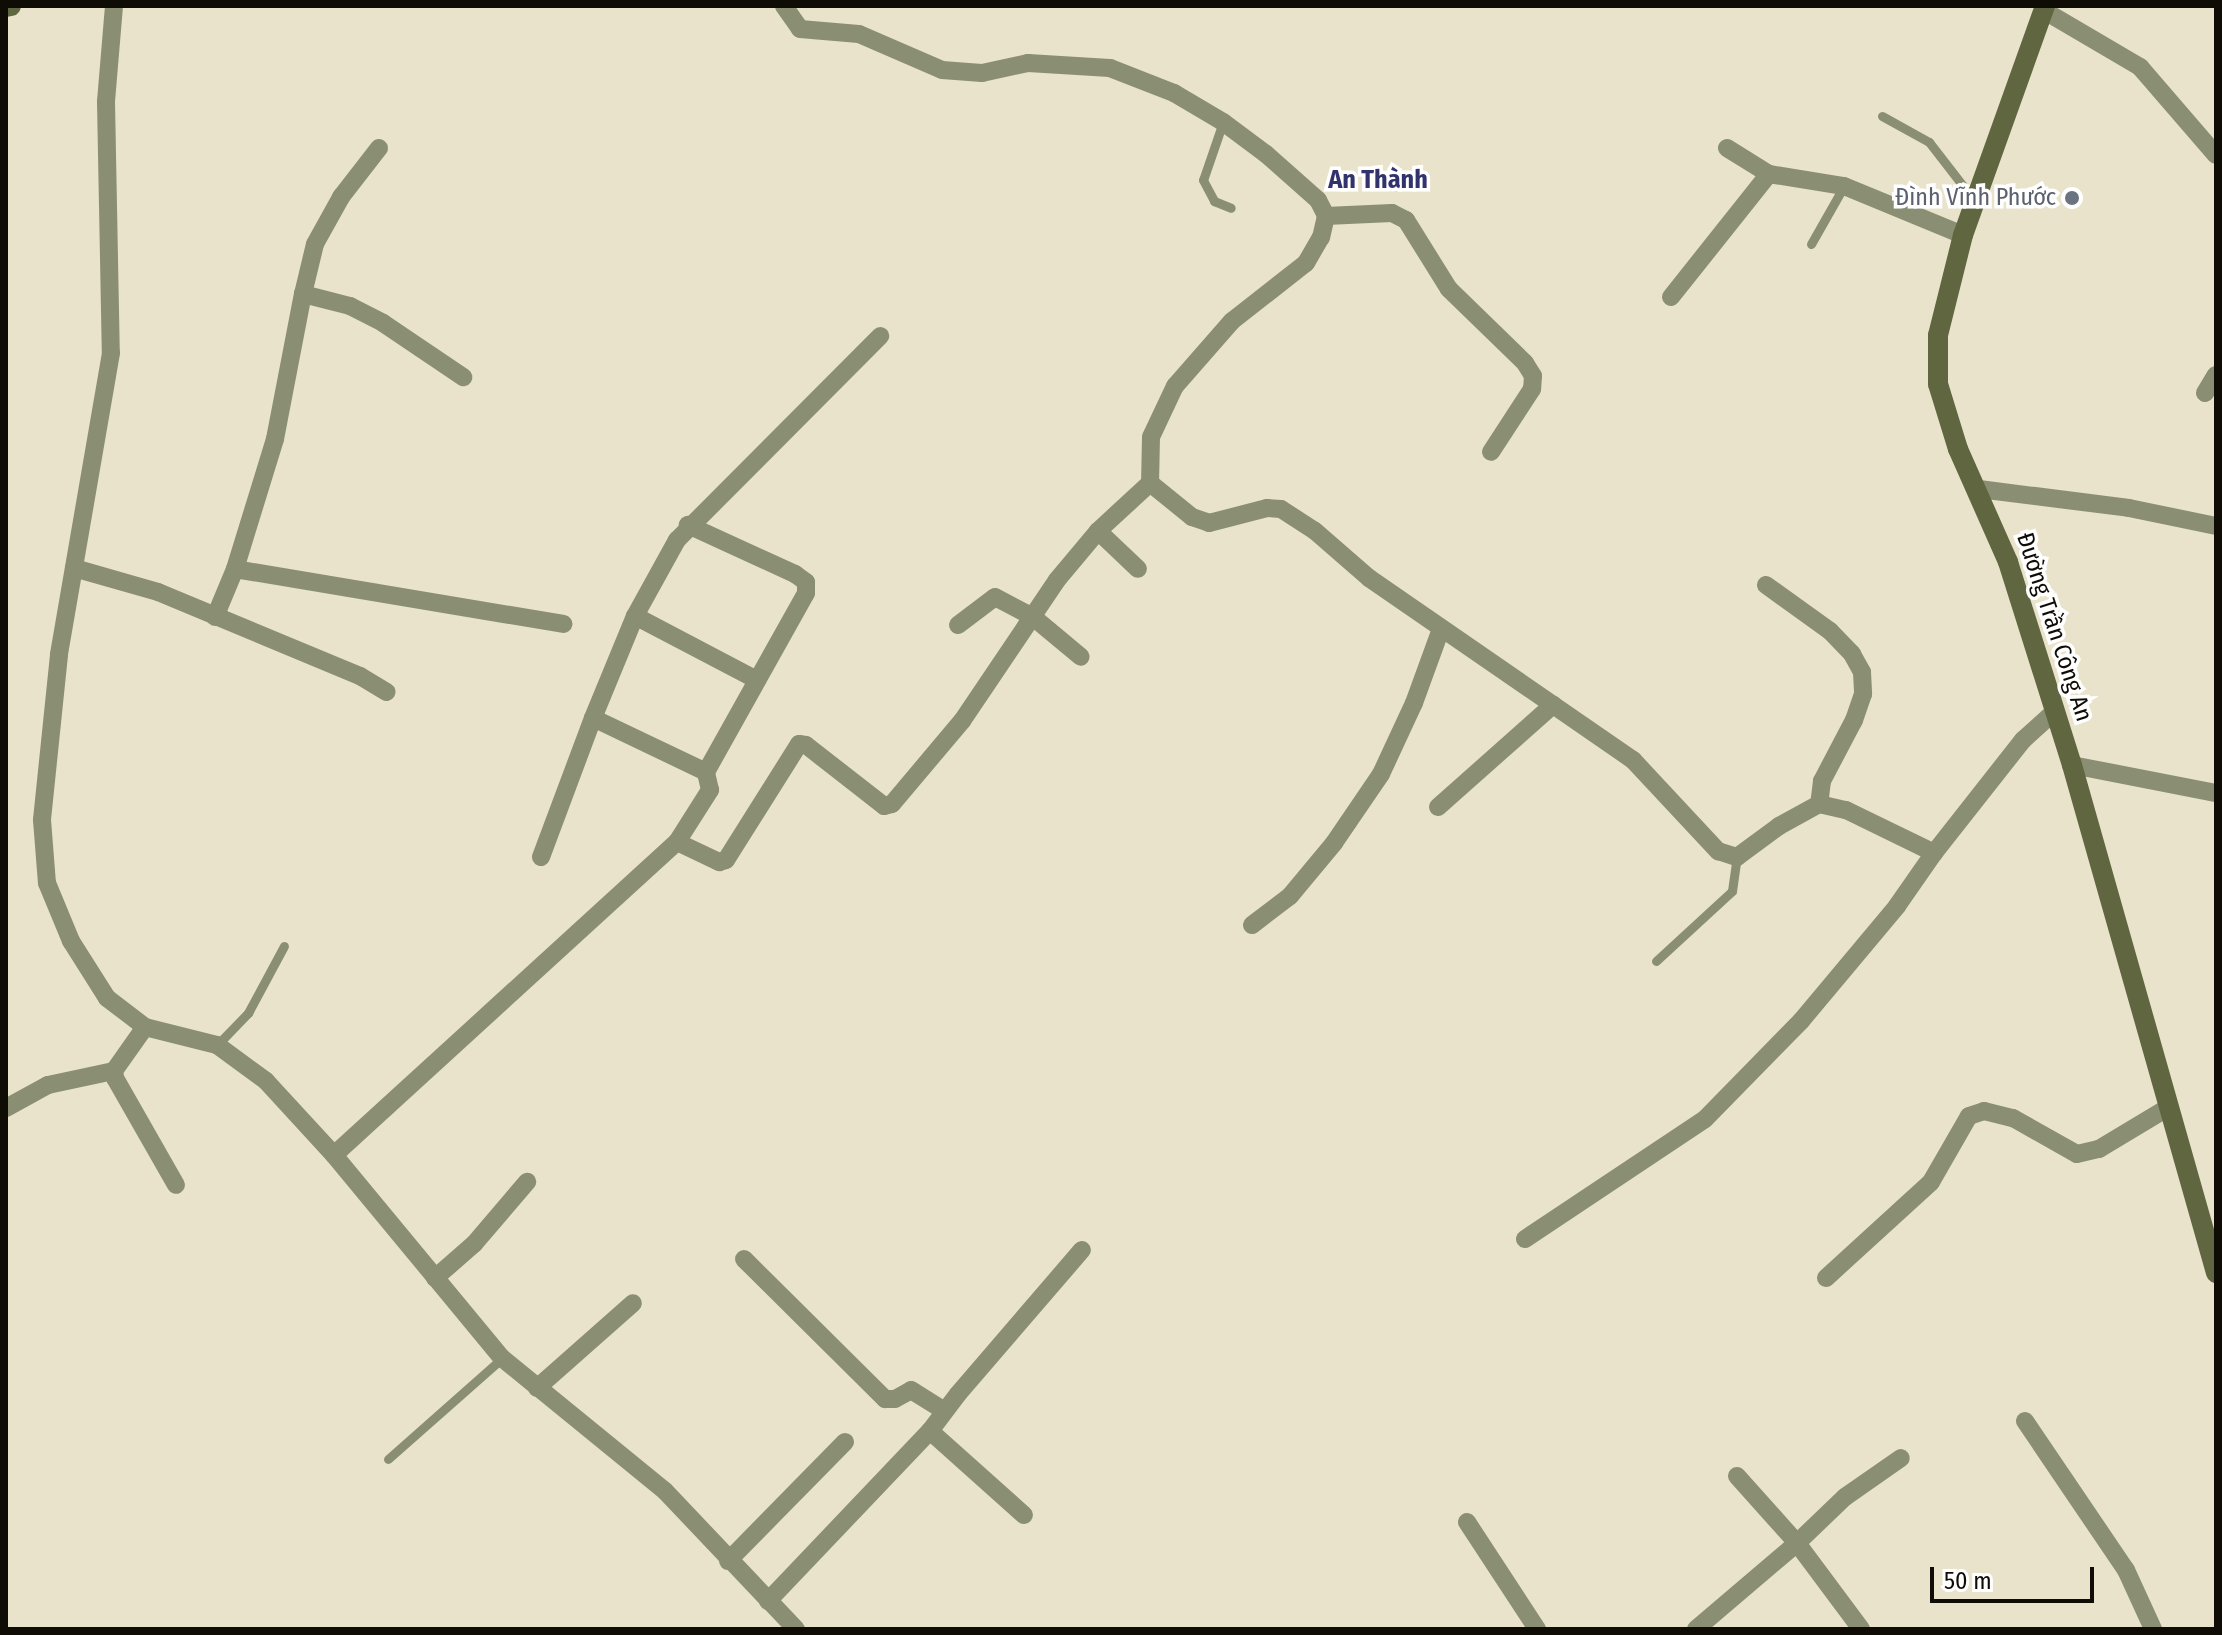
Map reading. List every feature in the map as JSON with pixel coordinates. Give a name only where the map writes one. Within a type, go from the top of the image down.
[{"type":"street","points":[[114,6],[106,102],[111,353],[59,655],[42,820],[47,883],[71,941],[107,998],[145,1027],[217,1045],[266,1081],[334,1155],[502,1358],[665,1491],[768,1601],[785,1626]]},
{"type":"street","points":[[677,842],[719,862],[726,860],[799,744],[806,745],[888,807],[962,721],[1057,580],[1098,531],[1150,483],[1151,437],[1175,386],[1232,321],[1306,263],[1321,237],[1326,216],[1318,200],[1266,154],[1223,122],[1174,93],[1110,68],[1028,63],[982,73],[942,70],[859,34],[800,29],[784,6]]},
{"type":"street","points":[[2039,7],[2140,67],[2216,155]]},
{"type":"street","name":"Đường Trần Công An","points":[[2039,7],[1963,235],[1938,335],[1938,384],[1958,449],[1979,489],[2008,562],[2072,765],[2216,1273]]},
{"type":"street","points":[[215,617],[235,569],[275,439],[315,244],[341,197],[379,148]]},
{"type":"street","points":[[1727,148],[1769,174],[1844,186],[1963,235]]},
{"type":"street","points":[[1671,297],[1769,174]]},
{"type":"street","points":[[1326,216],[1392,213],[1406,220],[1416,231],[1449,289],[1525,363],[1533,376],[1532,389],[1491,452]]},
{"type":"street","points":[[303,294],[350,306],[463,377]]},
{"type":"street","points":[[541,857],[635,616],[688,525],[880,336]]},
{"type":"street","points":[[2205,393],[2216,375]]},
{"type":"street","points":[[1150,483],[1192,517],[1209,523],[1267,508],[1281,509],[1441,629],[1633,760],[1718,851],[1737,857],[1779,826],[1819,804],[1846,810],[1934,853]]},
{"type":"street","points":[[1979,489],[2129,508],[2216,526]]},
{"type":"street","points":[[334,1155],[677,842],[710,790],[706,772],[806,593],[806,582],[795,574],[688,525]]},
{"type":"street","points":[[1098,531],[1138,569]]},
{"type":"street","points":[[74,568],[158,592],[360,676],[387,692]]},
{"type":"street","points":[[235,569],[563,624]]},
{"type":"street","points":[[1766,585],[1830,631],[1852,654],[1862,672],[1863,694],[1854,720],[1822,781],[1819,804]]},
{"type":"street","points":[[958,625],[995,597],[1033,617],[1081,657]]},
{"type":"street","points":[[635,616],[757,680]]},
{"type":"street","points":[[1252,925],[1290,896],[1334,843],[1381,774],[1414,703],[1441,629]]},
{"type":"street","points":[[1438,807],[1553,705]]},
{"type":"street","points":[[1525,1239],[1705,1119],[1801,1021],[1897,906],[1934,853],[2023,740],[2054,712]]},
{"type":"street","points":[[593,718],[706,772]]},
{"type":"street","points":[[2072,765],[2216,793]]},
{"type":"street","points":[[6,1108],[48,1085],[114,1071],[145,1027]]},
{"type":"street","points":[[114,1071],[176,1185]]},
{"type":"street","points":[[1826,1278],[1931,1182],[1969,1116],[1984,1111],[2013,1118],[2077,1154],[2099,1149],[2169,1107]]},
{"type":"street","points":[[435,1278],[474,1244],[527,1182]]},
{"type":"street","points":[[768,1601],[930,1431],[1082,1250]]},
{"type":"street","points":[[744,1259],[885,1399],[895,1399],[911,1390],[944,1411]]},
{"type":"street","points":[[537,1388],[633,1303]]},
{"type":"street","points":[[2025,1421],[2126,1570],[2153,1629]]},
{"type":"street","points":[[930,1431],[1024,1515]]},
{"type":"street","points":[[728,1561],[845,1442]]},
{"type":"street","points":[[1696,1629],[1797,1543],[1845,1497],[1901,1458]]},
{"type":"street","points":[[1737,1476],[1797,1543],[1861,1629]]},
{"type":"street","points":[[1467,1522],[1537,1629]]},
{"type":"lane","points":[[1882,116],[1929,142],[1976,203]]},
{"type":"lane","points":[[1223,122],[1205,165],[1203,180],[1214,201],[1231,208]]},
{"type":"lane","points":[[1811,244],[1844,186]]},
{"type":"lane","points":[[1656,961],[1732,891],[1737,857]]},
{"type":"lane","points":[[217,1045],[248,1013],[284,946]]},
{"type":"lane","points":[[388,1459],[502,1358]]},
{"type":"place","name":"Đình Vĩnh Phước","points":[[2072,198]]},
{"type":"district","name":"An Thành","points":[[1378,180]]}]
